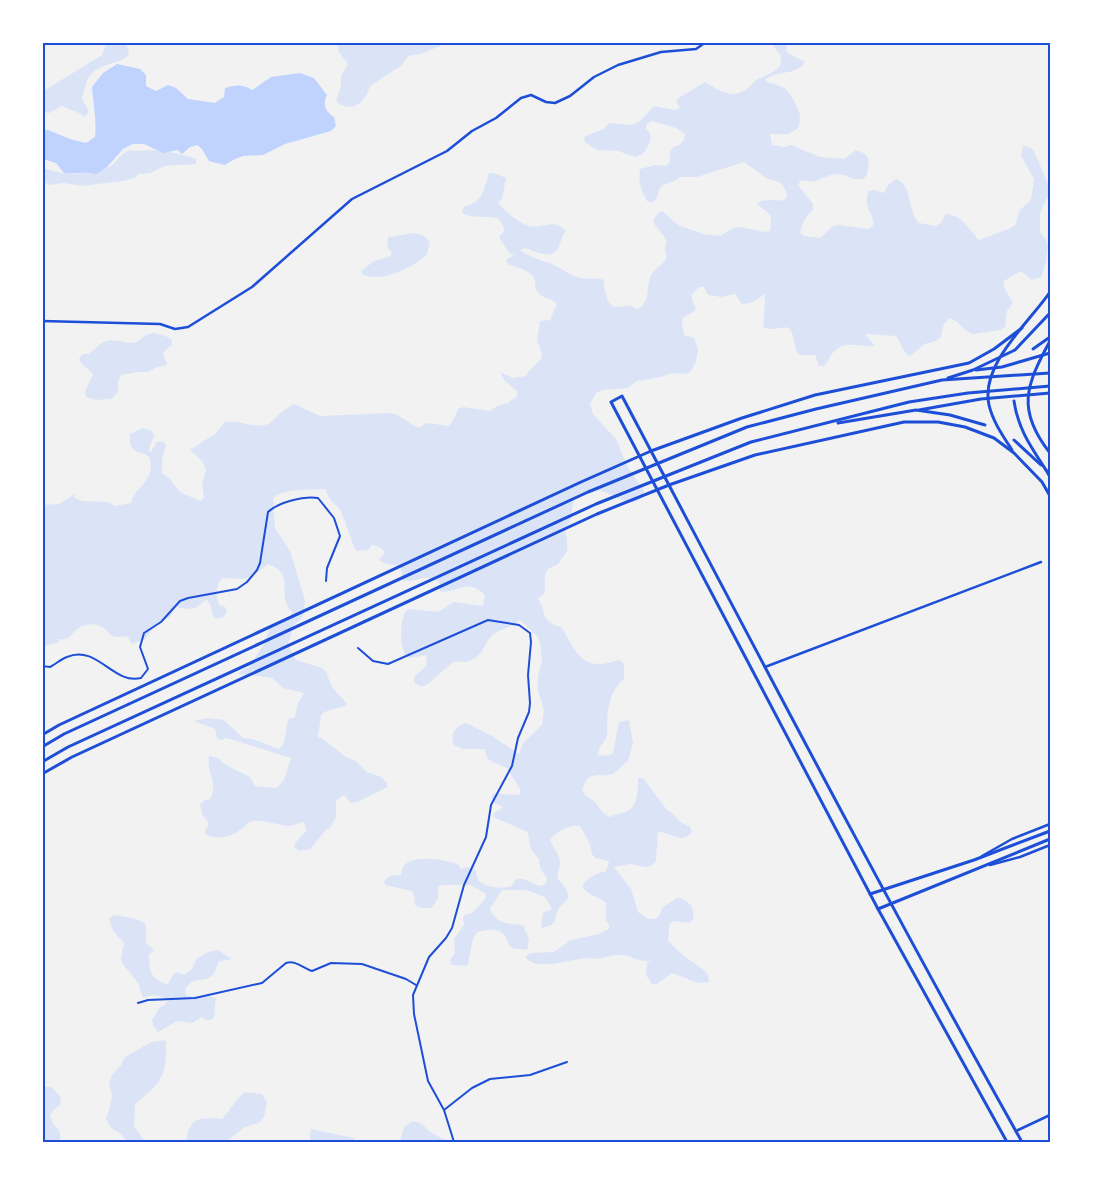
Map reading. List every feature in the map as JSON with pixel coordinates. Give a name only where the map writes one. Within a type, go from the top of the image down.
[{"type":"main road","points":[[1014,453],[995,423],[989,404],[990,384],[996,365],[1004,350],[1050,292]]},
{"type":"main road","points":[[42,747],[64,734],[588,492],[747,427],[942,380],[973,370],[1015,350],[1050,313]]},
{"type":"main road","points":[[42,735],[59,725],[651,451],[742,418],[815,395],[969,363],[994,349],[1022,328]]},
{"type":"main road","points":[[1033,349],[1050,339]]},
{"type":"main road","points":[[1050,339],[1031,380],[1028,409],[1032,425],[1041,442],[1050,453]]},
{"type":"main road","points":[[973,370],[1002,368],[1050,353]]},
{"type":"main road","points":[[942,380],[1050,373]]},
{"type":"main road","points":[[42,762],[68,747],[596,504],[750,442],[910,402],[968,393],[1050,386]]},
{"type":"main road","points":[[820,426],[981,399],[1050,393]]},
{"type":"main road","points":[[1007,1142],[878,909],[611,402],[622,396],[890,904],[1022,1142]]},
{"type":"main road","points":[[1014,401],[1016,417],[1022,432],[1050,477]]},
{"type":"main road","points":[[916,410],[985,425]]},
{"type":"main road","points":[[42,774],[90,748],[597,514],[669,485],[755,455],[822,438],[904,422],[938,422],[964,427],[994,438],[1014,453],[1042,482],[1050,496]]},
{"type":"main road","points":[[1014,440],[1046,470]]},
{"type":"main road","points":[[870,894],[974,860],[1050,830]]},
{"type":"main road","points":[[878,909],[1050,839]]},
{"type":"street","points":[[42,321],[160,324],[175,329],[188,327],[252,287],[352,199],[448,151],[521,98],[531,95],[546,102],[555,102],[570,96],[594,77],[618,65],[661,52],[696,49],[706,42]]},
{"type":"street","points":[[42,666],[50,667],[67,657],[80,654],[100,661],[126,678],[134,680],[140,678],[148,668],[140,647],[144,634],[161,622],[180,601],[237,589],[247,582],[260,563],[268,512],[279,505],[305,498],[318,498],[334,518],[340,536],[326,568],[326,581]]},
{"type":"street","points":[[765,667],[1041,562]]},
{"type":"street","points":[[358,648],[373,660],[388,664],[488,620],[519,625],[530,633],[529,712],[518,738],[512,766],[491,805],[486,837],[464,885],[452,928],[446,938],[429,957],[413,995],[414,1014],[428,1081],[444,1110],[454,1142]]},
{"type":"street","points":[[974,860],[1012,839],[1050,824]]},
{"type":"street","points":[[977,868],[1020,857],[1050,845]]},
{"type":"street","points":[[138,1003],[148,1000],[195,998],[262,983],[286,963],[290,962],[312,971],[331,963],[362,964],[406,979],[416,985]]},
{"type":"street","points":[[444,1110],[472,1088],[490,1079],[530,1075],[566,1062]]},
{"type":"street","points":[[1016,1131],[1050,1115]]},
{"type":"shaded area","points":[[337,42],[448,43],[420,54],[408,56],[402,65],[370,86],[365,97],[357,105],[347,107],[336,101],[341,86],[341,76],[348,64],[339,52]]},
{"type":"shaded area","points":[[107,43],[125,43],[129,54],[122,60],[101,67],[89,77],[82,98],[89,112],[83,118],[81,114],[62,106],[49,113],[44,112],[42,95],[45,90],[102,55]]},
{"type":"shaded area","points":[[771,43],[793,43],[787,45],[786,52],[805,62],[796,70],[775,75],[765,80],[786,90],[800,113],[798,128],[789,134],[770,134],[772,145],[784,147],[791,145],[820,157],[844,159],[856,150],[865,154],[869,160],[867,175],[863,179],[853,179],[845,175],[833,174],[813,182],[801,180],[798,185],[813,204],[813,210],[804,220],[800,233],[804,236],[820,238],[833,226],[838,225],[869,229],[873,226],[873,221],[867,205],[869,191],[874,190],[884,193],[888,185],[896,179],[905,186],[915,218],[919,223],[936,226],[941,223],[946,214],[952,215],[961,220],[979,240],[1011,228],[1015,225],[1020,210],[1031,200],[1034,179],[1021,156],[1023,146],[1025,146],[1035,153],[1050,189],[1040,213],[1040,232],[1048,246],[1046,263],[1041,277],[1032,280],[1021,271],[1004,281],[1004,287],[1013,303],[1007,311],[1005,327],[1000,330],[973,334],[949,318],[943,326],[941,337],[924,345],[909,356],[904,352],[896,336],[865,334],[875,346],[845,345],[832,353],[824,366],[819,366],[815,355],[799,355],[789,328],[770,329],[763,327],[764,293],[755,301],[742,304],[735,294],[721,297],[708,295],[704,287],[699,287],[691,295],[696,310],[683,318],[682,324],[684,335],[694,338],[698,349],[696,362],[690,372],[685,374],[672,373],[637,381],[628,388],[602,390],[596,393],[590,404],[593,414],[616,439],[628,467],[644,491],[637,502],[632,503],[602,491],[592,492],[575,499],[568,527],[565,530],[567,551],[558,564],[548,569],[545,574],[545,590],[543,595],[538,598],[547,619],[554,625],[561,627],[580,657],[592,663],[602,664],[620,660],[624,664],[624,679],[616,688],[611,698],[607,716],[607,736],[600,747],[598,755],[608,756],[613,753],[619,722],[629,720],[633,743],[628,761],[613,774],[591,777],[585,783],[582,790],[603,813],[611,817],[630,810],[635,802],[638,778],[643,778],[667,810],[680,822],[690,827],[692,832],[684,838],[658,832],[656,861],[651,866],[630,864],[614,867],[631,889],[638,912],[648,919],[654,919],[659,916],[663,907],[677,898],[688,902],[692,908],[693,920],[689,923],[674,921],[670,923],[668,941],[684,956],[704,970],[708,975],[709,982],[698,983],[672,973],[657,984],[652,984],[646,975],[647,963],[651,961],[643,961],[629,956],[614,955],[600,959],[583,958],[543,964],[536,964],[525,957],[530,953],[554,952],[571,940],[599,934],[609,929],[609,924],[606,921],[606,903],[587,892],[582,886],[592,876],[606,871],[609,862],[595,858],[580,826],[563,829],[550,840],[560,861],[557,878],[568,894],[567,899],[559,908],[553,923],[541,928],[543,913],[552,909],[545,897],[526,890],[502,890],[490,909],[499,921],[523,925],[529,939],[527,950],[512,948],[505,936],[499,931],[481,931],[477,932],[473,941],[467,966],[452,965],[450,960],[455,953],[454,939],[464,925],[463,917],[466,914],[471,914],[486,898],[485,893],[470,885],[442,885],[438,887],[438,898],[432,908],[421,908],[415,905],[412,891],[385,885],[384,881],[390,876],[401,875],[403,867],[413,860],[429,859],[458,864],[461,869],[467,867],[472,869],[476,871],[480,882],[491,887],[509,887],[518,879],[542,886],[546,883],[547,879],[540,868],[539,859],[530,846],[528,832],[493,817],[494,813],[503,807],[495,803],[491,798],[493,794],[520,794],[520,789],[507,768],[488,759],[484,749],[463,749],[454,745],[452,738],[456,728],[466,723],[492,736],[519,754],[523,743],[542,725],[544,710],[538,691],[538,676],[542,661],[538,637],[520,620],[491,636],[482,651],[475,658],[467,662],[453,662],[428,684],[417,685],[414,682],[414,677],[426,666],[427,655],[410,658],[405,656],[401,634],[402,621],[406,611],[410,609],[438,612],[454,602],[483,606],[485,595],[473,587],[467,586],[446,592],[440,591],[439,582],[430,578],[403,581],[400,566],[384,563],[379,560],[385,552],[381,548],[372,545],[368,550],[357,551],[341,511],[329,498],[325,489],[298,490],[273,498],[275,528],[290,551],[305,600],[303,617],[294,625],[288,645],[296,660],[322,668],[326,672],[332,687],[347,704],[321,715],[318,737],[346,757],[356,761],[367,772],[381,777],[388,787],[357,802],[351,803],[344,795],[336,801],[336,817],[330,828],[326,830],[310,849],[299,851],[294,847],[306,831],[303,822],[288,826],[253,821],[225,837],[209,836],[204,833],[209,824],[202,814],[200,804],[210,799],[213,787],[209,768],[209,756],[218,758],[226,765],[250,777],[255,786],[277,788],[284,780],[291,758],[230,739],[221,740],[217,738],[215,729],[194,721],[208,718],[224,720],[243,738],[253,739],[279,749],[282,746],[289,719],[295,717],[298,703],[304,693],[283,688],[272,678],[238,674],[251,666],[265,643],[269,629],[286,621],[291,616],[292,612],[285,599],[282,573],[277,568],[268,564],[251,577],[242,579],[222,578],[217,588],[217,598],[219,605],[225,607],[227,612],[223,617],[217,619],[213,616],[207,599],[195,608],[185,609],[176,607],[171,616],[156,625],[145,639],[132,644],[127,636],[116,637],[110,635],[99,626],[89,624],[79,628],[66,639],[58,639],[59,642],[44,646],[42,505],[59,504],[77,493],[74,497],[83,501],[105,502],[115,506],[131,503],[148,477],[151,466],[149,457],[134,450],[130,442],[130,434],[143,428],[152,431],[154,435],[149,449],[150,453],[157,442],[163,441],[166,445],[162,460],[162,473],[170,479],[180,492],[200,501],[204,498],[202,484],[206,470],[202,461],[190,450],[216,433],[225,422],[265,425],[294,404],[320,416],[391,413],[419,428],[427,423],[449,426],[458,409],[463,407],[490,411],[497,406],[508,403],[517,396],[517,391],[505,381],[500,372],[513,378],[526,376],[541,359],[542,354],[537,340],[540,321],[550,320],[557,304],[539,294],[535,286],[534,277],[531,274],[508,264],[506,260],[514,255],[510,254],[499,236],[504,232],[504,228],[499,219],[466,215],[462,213],[463,207],[479,199],[489,173],[506,178],[502,199],[498,202],[508,212],[520,222],[529,226],[552,224],[566,231],[554,253],[542,254],[525,248],[520,250],[577,277],[604,280],[606,296],[613,306],[629,306],[636,309],[641,307],[646,300],[651,275],[664,262],[667,256],[665,246],[667,242],[653,221],[658,213],[662,211],[678,225],[703,234],[720,236],[733,228],[739,227],[765,232],[770,231],[771,217],[768,212],[757,204],[766,200],[784,200],[787,196],[786,191],[781,183],[766,178],[744,162],[697,177],[680,177],[662,186],[652,203],[647,201],[642,190],[639,179],[640,169],[655,165],[666,166],[670,162],[670,152],[673,147],[679,145],[684,140],[685,134],[676,128],[652,121],[647,124],[646,129],[650,133],[651,139],[646,150],[641,155],[635,157],[618,151],[598,150],[584,141],[585,136],[604,129],[609,123],[632,125],[640,121],[654,106],[675,110],[680,108],[677,104],[677,99],[705,82],[725,93],[736,94],[742,92],[780,66],[781,56]]},
{"type":"shaded area","points":[[130,150],[155,150],[185,155],[196,159],[196,164],[165,166],[150,173],[139,174],[134,178],[123,181],[81,186],[64,183],[49,185],[43,181],[43,168],[67,173],[93,172],[109,167],[122,154]]},
{"type":"shaded area","points":[[414,233],[424,236],[430,242],[427,254],[423,258],[412,266],[390,275],[378,277],[363,275],[361,271],[374,261],[391,256],[391,251],[387,248],[388,237]]},
{"type":"shaded area","points":[[154,333],[172,340],[172,345],[163,353],[167,365],[157,367],[148,372],[121,375],[118,381],[118,392],[111,399],[96,400],[86,397],[85,392],[93,374],[81,363],[79,358],[83,354],[89,354],[100,344],[107,341],[115,340],[133,343]]},
{"type":"shaded area","points":[[114,915],[136,919],[146,924],[146,943],[154,950],[149,955],[152,974],[162,982],[168,984],[173,974],[178,972],[184,975],[192,969],[196,959],[208,952],[218,950],[232,959],[218,962],[212,976],[194,981],[185,989],[186,995],[216,998],[214,1016],[211,1020],[206,1020],[202,1017],[192,1023],[177,1021],[158,1032],[152,1020],[160,1007],[165,1005],[168,1000],[156,996],[143,998],[138,983],[122,963],[124,943],[113,931],[109,918]]},
{"type":"shaded area","points":[[166,1040],[166,1062],[161,1077],[152,1090],[135,1104],[134,1126],[145,1142],[126,1142],[122,1135],[111,1127],[106,1118],[112,1097],[109,1083],[112,1075],[125,1057],[151,1042]]},
{"type":"shaded area","points":[[42,1086],[52,1087],[61,1098],[60,1105],[53,1110],[50,1116],[53,1124],[59,1130],[61,1138],[57,1142],[43,1142]]},
{"type":"shaded area","points":[[245,1092],[262,1094],[267,1102],[264,1117],[259,1123],[245,1127],[226,1142],[186,1142],[190,1128],[196,1120],[207,1118],[222,1119]]},
{"type":"shaded area","points":[[413,1121],[422,1124],[430,1132],[449,1142],[400,1142],[404,1127]]},
{"type":"shaded area","points":[[311,1129],[354,1138],[354,1142],[312,1142],[310,1139]]},
{"type":"water","points":[[117,64],[140,69],[146,75],[146,86],[156,91],[168,85],[176,88],[188,99],[215,103],[224,97],[225,88],[239,86],[252,90],[271,77],[300,73],[314,78],[327,95],[326,108],[334,117],[336,126],[331,131],[285,144],[263,155],[243,156],[225,165],[209,161],[202,149],[197,145],[190,147],[182,154],[178,150],[163,153],[144,144],[133,144],[123,149],[106,168],[96,174],[64,173],[56,163],[43,159],[43,130],[86,143],[95,137],[92,87],[103,73]]}]
